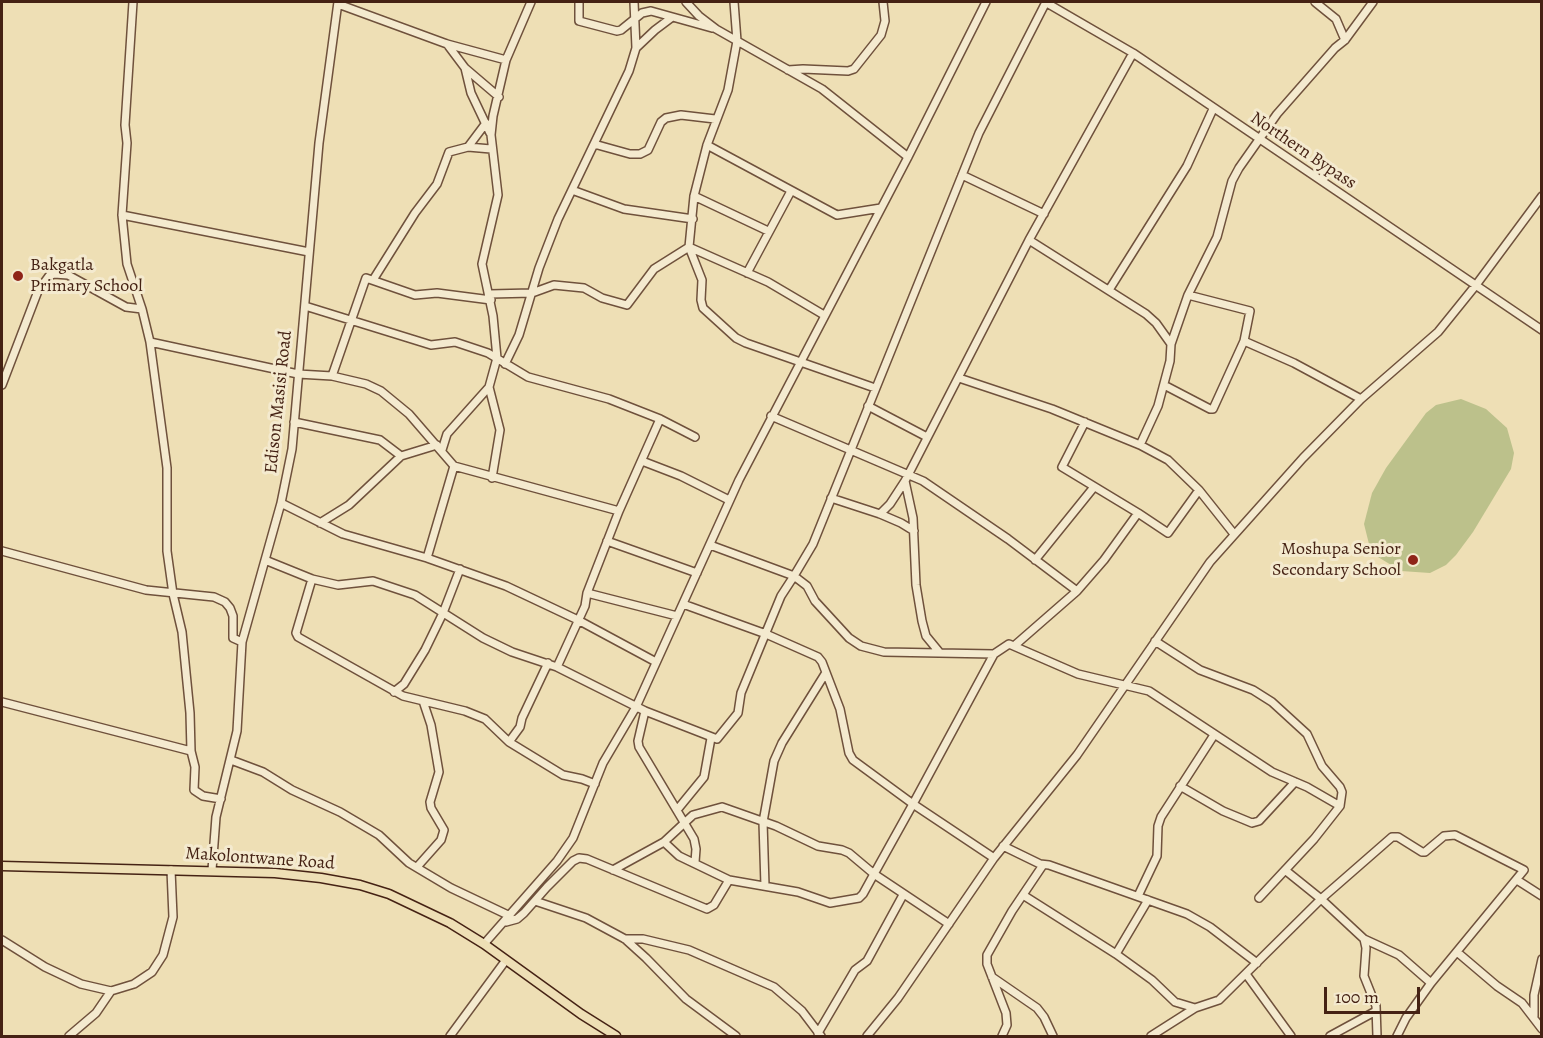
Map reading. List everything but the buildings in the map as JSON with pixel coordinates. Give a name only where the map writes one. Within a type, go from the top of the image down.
[{"type":"main road","name":"Makolontwane Road","points":[[2,866],[212,870],[310,876],[360,885],[389,894],[421,908],[484,944],[580,1014],[616,1036]]},
{"type":"street","points":[[133,2],[125,125],[128,143],[122,215],[127,264],[150,342],[167,468],[166,532],[173,594],[182,632],[190,713],[191,751],[195,767],[194,790],[203,796],[221,800]]},
{"type":"street","points":[[320,523],[349,505],[401,456],[439,448],[447,434],[489,387],[497,358],[490,297],[482,264],[498,195],[491,149],[493,116],[506,60],[531,2]]},
{"type":"street","points":[[579,2],[578,19],[581,22],[617,30],[642,13],[651,11],[716,29]]},
{"type":"street","points":[[505,364],[519,335],[546,249],[628,71],[636,48],[634,2]]},
{"type":"street","points":[[686,2],[716,29],[822,89],[908,157]]},
{"type":"street","points":[[734,2],[736,41],[728,90],[706,145],[694,196],[689,247],[700,272],[703,308],[736,338],[755,347],[875,387]]},
{"type":"street","points":[[788,70],[848,71],[854,69],[881,35],[885,21],[883,2]]},
{"type":"street","points":[[484,944],[570,844],[603,763],[636,707],[729,500],[986,2]]},
{"type":"street","points":[[265,560],[312,579],[338,585],[367,582],[382,584],[415,595],[483,638],[502,647],[557,666],[636,707],[711,738],[719,739],[737,717],[741,693],[783,591],[813,544],[979,133],[1045,2]]},
{"type":"street","name":"Northern Bypass","points":[[1045,2],[1133,53],[1213,110],[1542,330]]},
{"type":"street","points":[[1314,2],[1336,19],[1345,40]]},
{"type":"street","points":[[1140,445],[1158,406],[1170,361],[1171,344],[1188,295],[1217,237],[1232,181],[1258,138],[1335,48],[1345,40],[1373,2]]},
{"type":"street","points":[[338,3],[447,44],[506,60]]},
{"type":"street","name":"Edison Masisi Road","points":[[212,870],[216,817],[237,731],[242,642],[281,503],[292,450],[323,101],[338,3]]},
{"type":"street","points":[[636,48],[671,18]]},
{"type":"street","points":[[447,44],[465,68],[499,97]]},
{"type":"street","points":[[880,514],[890,504],[906,477],[1029,240],[1133,53]]},
{"type":"street","points":[[465,68],[471,93],[491,135]]},
{"type":"street","points":[[1108,290],[1187,166],[1213,110]]},
{"type":"street","points":[[594,144],[630,154],[640,154],[648,150],[661,122],[666,118],[681,115],[715,119]]},
{"type":"street","points":[[468,147],[493,116]]},
{"type":"street","points":[[706,145],[837,215],[881,208]]},
{"type":"street","points":[[373,280],[415,213],[437,184],[449,152],[468,147],[491,149]]},
{"type":"street","points":[[962,175],[1044,214]]},
{"type":"street","points":[[572,190],[624,209],[693,219]]},
{"type":"street","points":[[747,273],[791,191]]},
{"type":"street","points":[[694,196],[768,231]]},
{"type":"street","points":[[867,1036],[898,998],[994,858],[1077,754],[1205,568],[1303,458],[1361,399],[1434,336],[1476,285],[1542,196]]},
{"type":"street","points":[[122,215],[309,252]]},
{"type":"street","points":[[1029,240],[1146,314],[1156,323],[1171,344]]},
{"type":"street","points":[[689,247],[768,282],[824,315]]},
{"type":"street","points":[[332,376],[364,280],[368,278],[415,295],[437,293],[490,297],[532,292],[554,285],[584,288],[602,298],[627,305],[654,269],[689,247]]},
{"type":"street","points":[[2,385],[38,291],[49,276],[68,275],[126,308],[142,309]]},
{"type":"street","points":[[1164,385],[1211,410],[1244,341],[1250,311],[1188,295]]},
{"type":"street","points":[[305,306],[431,345],[455,342],[488,353],[528,377],[609,399],[660,419],[695,437]]},
{"type":"street","points":[[1244,341],[1294,363],[1361,399]]},
{"type":"street","points":[[150,342],[298,374],[332,376],[366,384],[381,391],[409,414],[449,463],[454,466],[619,511]]},
{"type":"street","points":[[958,378],[1053,409],[1140,445],[1168,460],[1199,490],[1234,534]]},
{"type":"street","points":[[489,387],[500,430],[492,478]]},
{"type":"street","points":[[868,406],[927,437]]},
{"type":"street","points":[[771,416],[949,496],[1077,591]]},
{"type":"street","points":[[557,666],[585,606],[587,592],[619,511],[660,419]]},
{"type":"street","points":[[1085,422],[1062,467],[1168,533],[1199,490]]},
{"type":"street","points":[[294,423],[380,440],[401,456]]},
{"type":"street","points":[[642,461],[681,476],[729,500]]},
{"type":"street","points":[[427,558],[454,466]]},
{"type":"street","points":[[906,477],[913,518],[916,585],[922,621],[926,636],[940,653]]},
{"type":"street","points":[[1035,560],[1094,487]]},
{"type":"street","points":[[831,498],[880,514],[914,531]]},
{"type":"street","points":[[281,503],[343,534],[427,558],[506,586],[578,620],[656,662]]},
{"type":"street","points":[[1014,646],[1077,591],[1104,560],[1138,513]]},
{"type":"street","points":[[607,542],[697,573]]},
{"type":"street","points":[[710,545],[794,576],[807,586],[815,600],[854,643],[884,652],[994,654]]},
{"type":"street","points":[[2,550],[146,590],[214,597],[225,602],[233,616],[233,638],[242,642]]},
{"type":"street","points":[[394,692],[404,684],[443,613],[460,570]]},
{"type":"street","points":[[312,579],[296,633],[297,637],[394,692],[465,711],[485,719],[510,742],[566,777],[582,779],[595,784]]},
{"type":"street","points":[[587,592],[677,616]]},
{"type":"street","points":[[683,604],[813,654],[822,662],[840,709],[849,753],[853,760],[913,804],[994,858]]},
{"type":"street","points":[[1155,640],[1200,670],[1253,690],[1272,702],[1298,723],[1307,734],[1325,770],[1340,787],[1342,792],[1340,806],[1259,898]]},
{"type":"street","points":[[664,842],[679,856],[729,880],[798,892],[830,903],[859,898],[994,654],[1009,644],[1078,675],[1149,692],[1272,772],[1307,787],[1340,806]]},
{"type":"street","points":[[510,742],[520,728],[522,718],[548,663]]},
{"type":"street","points":[[765,886],[763,822],[774,761],[777,752],[825,674]]},
{"type":"street","points":[[417,867],[441,840],[444,831],[430,802],[439,772],[431,725],[423,701]]},
{"type":"street","points":[[2,702],[191,751]]},
{"type":"street","points":[[645,711],[639,747],[694,839],[696,849],[694,862]]},
{"type":"street","points":[[1138,896],[1156,856],[1158,826],[1161,817],[1214,735]]},
{"type":"street","points":[[677,810],[704,777],[711,738]]},
{"type":"street","points":[[231,760],[262,772],[292,790],[340,812],[379,835],[402,857],[450,888],[510,916]]},
{"type":"street","points":[[1180,786],[1223,811],[1252,823],[1259,821],[1295,782]]},
{"type":"street","points":[[613,870],[664,842],[693,815],[718,807],[776,826],[818,846],[849,854],[903,895],[949,924]]},
{"type":"street","points":[[1151,1036],[1195,1008],[1217,1001],[1322,900],[1394,837],[1425,852],[1444,836],[1455,835],[1524,870],[1431,983],[1406,1017],[1397,1036]]},
{"type":"street","points":[[1003,846],[1043,865],[1049,865],[1138,896],[1195,918],[1257,963]]},
{"type":"street","points":[[503,923],[517,919],[573,861],[579,858],[707,909],[714,905],[729,880]]},
{"type":"street","points":[[1002,1036],[1007,1025],[1006,1013],[987,964],[987,955],[1043,865]]},
{"type":"street","points":[[2,940],[20,954],[63,977],[111,991],[134,984],[152,972],[163,955],[173,917],[171,870]]},
{"type":"street","points":[[1285,870],[1364,939],[1400,955],[1431,983]]},
{"type":"street","points":[[1517,880],[1542,896]]},
{"type":"street","points":[[624,939],[643,939],[689,950],[774,987],[802,1011],[820,1035],[855,970],[867,961],[903,895]]},
{"type":"street","points":[[1023,896],[1116,954],[1152,980],[1175,1002],[1195,1008]]},
{"type":"street","points":[[1116,954],[1148,900]]},
{"type":"street","points":[[535,901],[586,918],[624,939],[686,999],[736,1036]]},
{"type":"street","points":[[1364,939],[1366,948],[1364,976],[1374,1000],[1377,1036]]},
{"type":"street","points":[[1457,952],[1497,986],[1515,997],[1542,1029]]},
{"type":"street","points":[[1534,1017],[1534,995],[1542,959]]},
{"type":"street","points":[[450,1036],[506,960]]},
{"type":"street","points":[[1246,974],[1291,1036]]},
{"type":"street","points":[[992,977],[1041,1012],[1053,1036]]},
{"type":"street","points":[[69,1036],[96,1013],[111,991]]},
{"type":"street","points":[[1330,1036],[1376,1011]]},
{"type":"green space","points":[[1461,399],[1486,409],[1507,428],[1514,453],[1511,469],[1473,532],[1446,565],[1430,573],[1401,571],[1378,557],[1369,544],[1364,524],[1372,493],[1386,468],[1426,413],[1436,405]]},
{"type":"place","name":"Bakgatla Primary School","points":[[18,276]]},
{"type":"place","name":"Moshupa Senior Secondary School","points":[[1413,560]]}]
